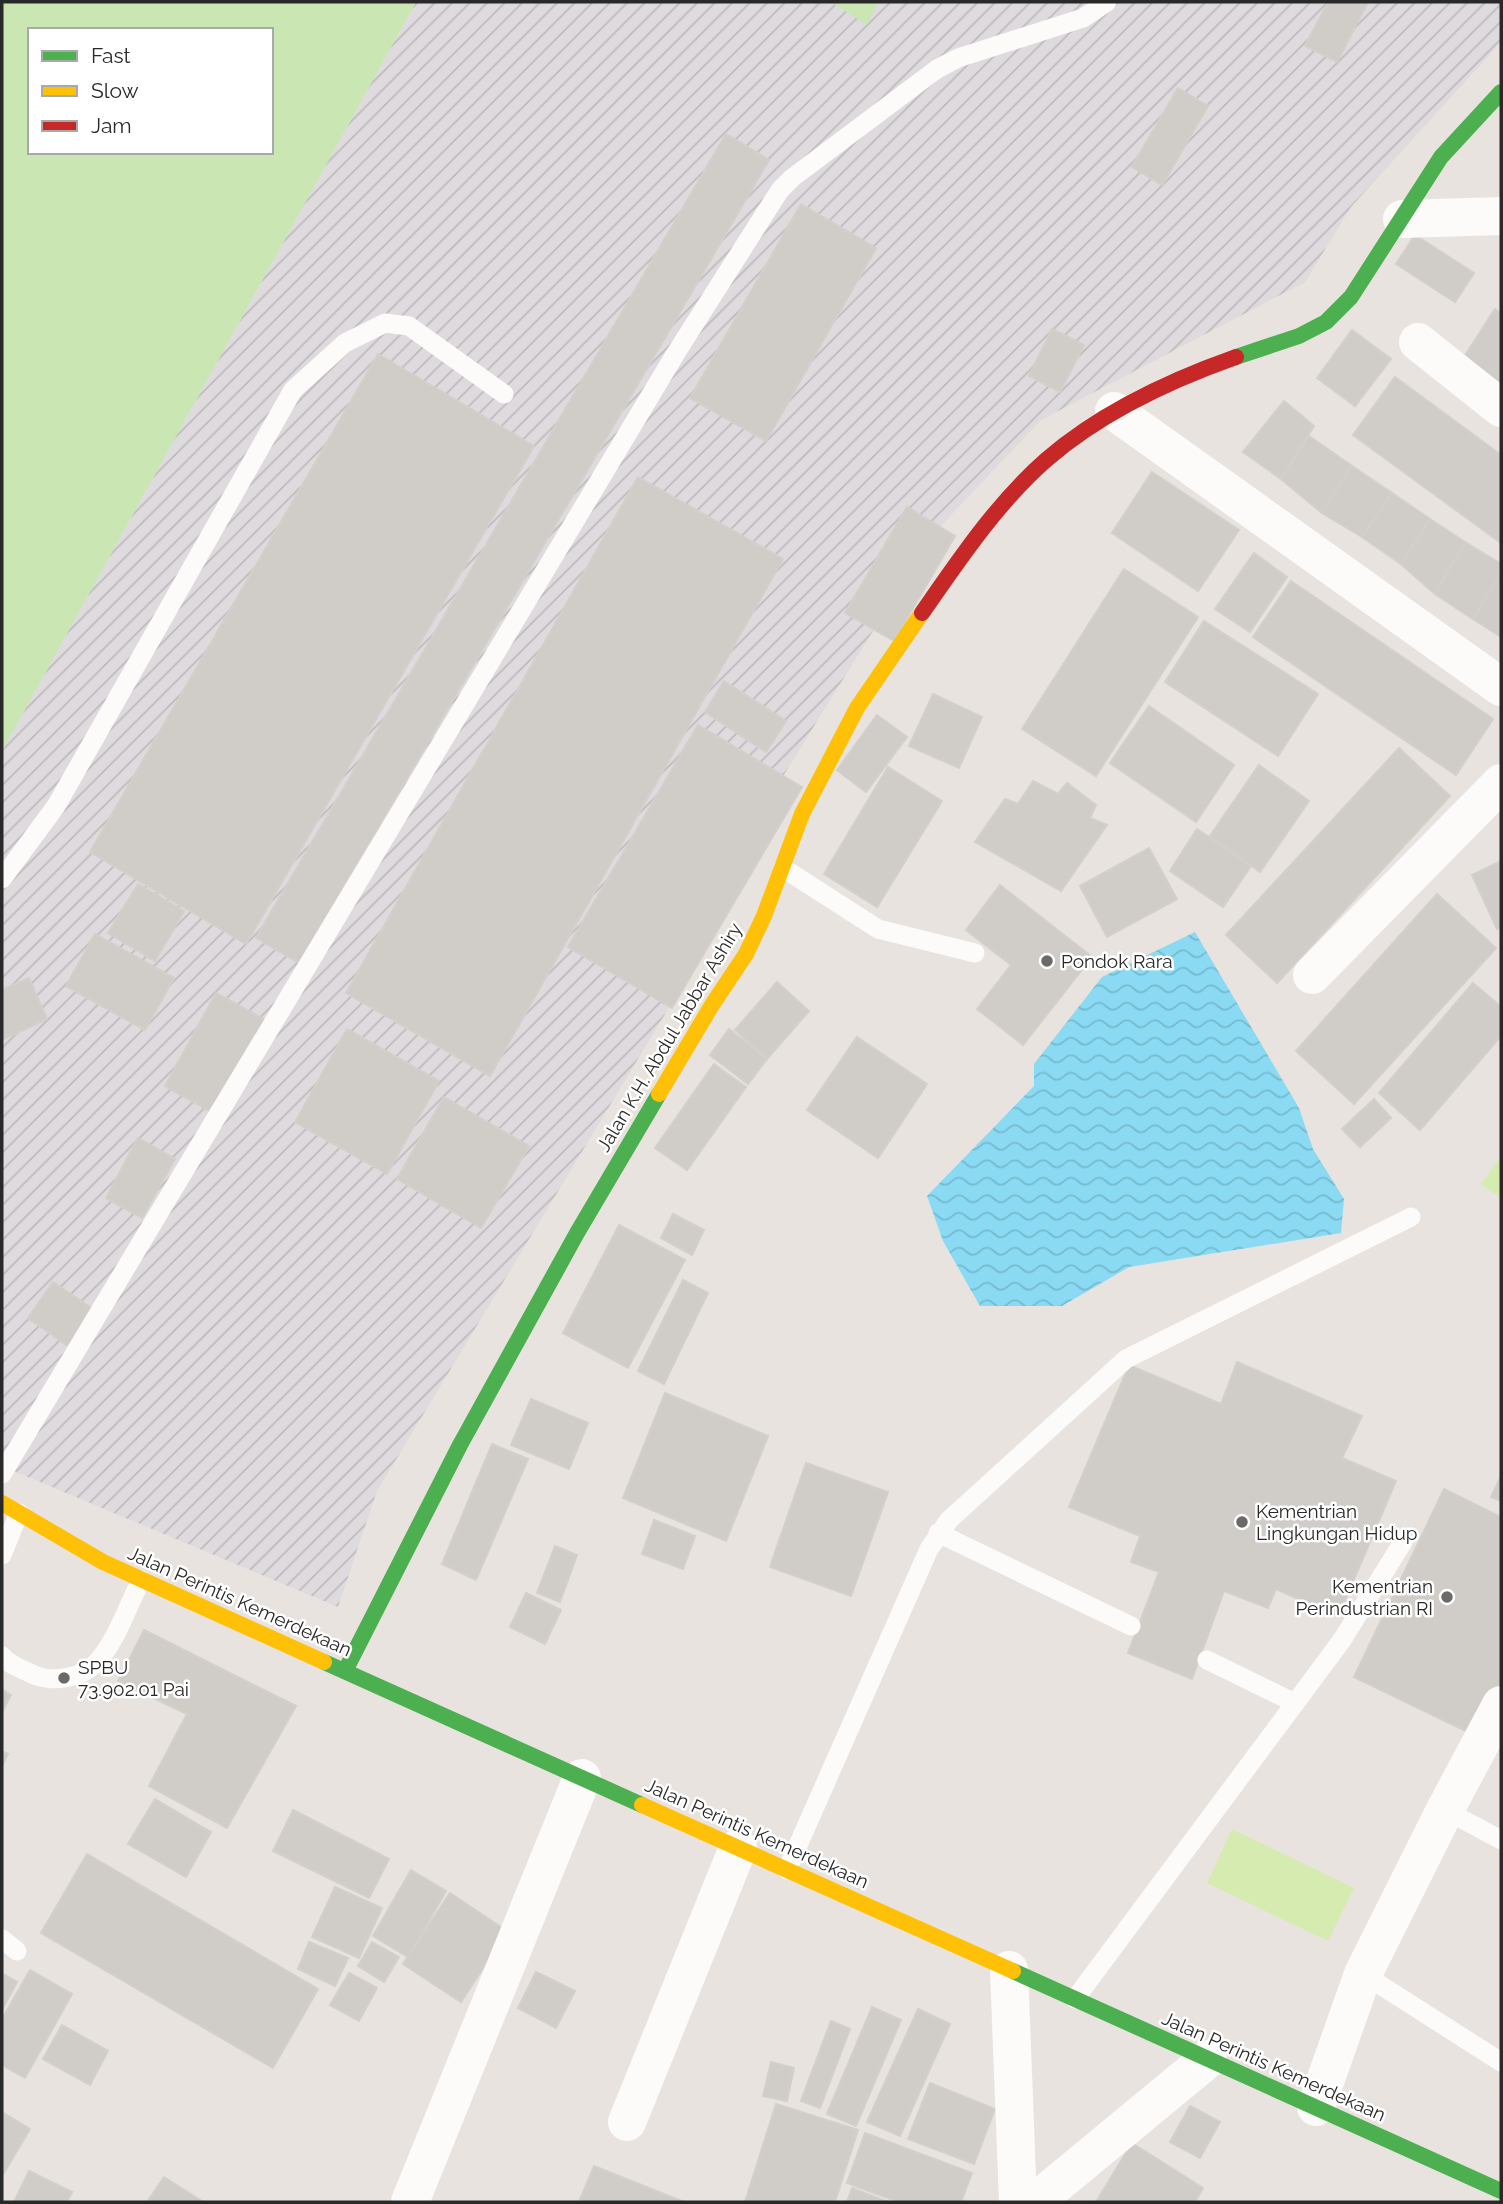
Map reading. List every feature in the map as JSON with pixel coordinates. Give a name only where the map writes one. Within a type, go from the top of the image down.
[{"type":"main road","name":"Jalan K.H. Abdul Jabbar Ashiry","points":[[345,1671],[460,1445],[570,1244],[712,1005],[746,954],[764,916],[802,814],[857,708],[964,552],[1033,472],[1114,411],[1194,372],[1298,336],[1326,322],[1352,297],[1441,157],[1501,92]]},
{"type":"main road","name":"Jalan Perintis Kemerdekaan","points":[[2,1503],[103,1562],[141,1580],[1501,2191]]},
{"type":"street","points":[[1402,219],[1501,216]]},
{"type":"street","points":[[1418,342],[1501,408]]},
{"type":"street","points":[[1114,411],[1501,687]]},
{"type":"street","points":[[1312,975],[1501,783]]},
{"type":"street","points":[[1316,2107],[1363,1973],[1501,1705]]},
{"type":"street","points":[[410,2202],[582,1778]]},
{"type":"street","points":[[627,2122],[738,1848]]},
{"type":"street","points":[[1010,1970],[1018,2202]]},
{"type":"street","points":[[1035,2202],[1208,2059]]},
{"type":"lane","points":[[2,1474],[676,354],[780,190],[792,178],[937,69],[958,58],[1083,18],[1107,2]]},
{"type":"lane","points":[[2,879],[56,806],[293,390],[345,343],[385,323],[409,326],[504,394]]},
{"type":"lane","points":[[783,868],[878,929],[975,953]]},
{"type":"lane","points":[[787,1870],[929,1549],[949,1520],[1126,1359],[1411,1217]]},
{"type":"lane","points":[[2,1555],[19,1513]]},
{"type":"lane","points":[[938,1533],[1130,1626]]},
{"type":"lane","points":[[1075,1999],[1342,1640],[1403,1542]]},
{"type":"lane","points":[[2,1656],[7,1662],[46,1680],[74,1677],[97,1662],[141,1580]]},
{"type":"lane","points":[[1207,1660],[1295,1703]]},
{"type":"lane","points":[[1445,1810],[1501,1840]]},
{"type":"lane","points":[[1363,1973],[1501,2062]]},
{"type":"shaded area","points":[[416,2],[831,2],[867,24],[878,2],[1501,2],[1501,42],[1351,207],[1305,282],[1041,420],[933,534],[723,873],[714,933],[377,1491],[338,1607],[2,1466],[2,751]]},
{"type":"green space","points":[[2,2],[416,2],[2,751]]},
{"type":"green space","points":[[831,2],[878,2],[867,25]]},
{"type":"green space","points":[[1501,1156],[1501,1198],[1481,1184]]},
{"type":"green space","points":[[1232,1829],[1354,1888],[1328,1941],[1207,1883]]},
{"type":"water","points":[[1195,932],[1299,1108],[1313,1149],[1344,1199],[1341,1233],[1129,1267],[1062,1306],[980,1306],[943,1241],[927,1196],[1034,1086],[1034,1064],[1102,977]]},
{"type":"building","points":[[1328,2],[1368,2],[1337,62],[1305,46]]},
{"type":"building","points":[[1178,88],[1208,106],[1162,185],[1132,167]]},
{"type":"building","points":[[726,134],[769,160],[299,963],[256,938]]},
{"type":"building","points":[[801,204],[876,248],[766,441],[690,398]]},
{"type":"building","points":[[1415,235],[1474,273],[1455,302],[1396,264]]},
{"type":"building","points":[[1495,309],[1501,313],[1501,392],[1459,365]]},
{"type":"building","points":[[1052,329],[1084,345],[1060,392],[1029,376]]},
{"type":"building","points":[[1352,330],[1391,359],[1355,406],[1317,378]]},
{"type":"building","points":[[378,354],[534,446],[246,944],[90,852]]},
{"type":"building","points":[[1395,377],[1501,455],[1501,543],[1353,435]]},
{"type":"building","points":[[1284,401],[1314,426],[1281,479],[1243,452]]},
{"type":"building","points":[[1309,436],[1352,466],[1322,513],[1281,479]]},
{"type":"building","points":[[1352,466],[1392,493],[1362,537],[1322,513]]},
{"type":"building","points":[[1152,472],[1239,530],[1198,591],[1112,533]]},
{"type":"building","points":[[638,477],[783,559],[490,1076],[346,993]]},
{"type":"building","points":[[1392,493],[1430,519],[1401,564],[1362,537]]},
{"type":"building","points":[[907,507],[955,536],[894,641],[845,613]]},
{"type":"building","points":[[1430,519],[1465,542],[1435,594],[1401,564]]},
{"type":"building","points":[[1465,542],[1501,564],[1501,573],[1473,619],[1435,594]]},
{"type":"building","points":[[1254,553],[1287,577],[1250,632],[1215,609]]},
{"type":"building","points":[[1124,569],[1198,617],[1096,776],[1022,729]]},
{"type":"building","points":[[1501,573],[1501,637],[1473,619]]},
{"type":"building","points":[[1291,581],[1493,719],[1456,775],[1253,637]]},
{"type":"building","points":[[1204,621],[1318,694],[1278,756],[1165,682]]},
{"type":"building","points":[[724,681],[786,721],[766,752],[705,712]]},
{"type":"building","points":[[933,694],[982,717],[959,768],[909,746]]},
{"type":"building","points":[[1149,706],[1234,765],[1196,822],[1110,763]]},
{"type":"building","points":[[877,715],[907,737],[866,792],[837,770]]},
{"type":"building","points":[[698,725],[802,787],[672,1008],[568,947]]},
{"type":"building","points":[[1399,748],[1450,796],[1277,983],[1226,935]]},
{"type":"building","points":[[1259,765],[1309,801],[1260,872],[1210,836]]},
{"type":"building","points":[[888,767],[942,801],[877,907],[824,874]]},
{"type":"building","points":[[1033,781],[1058,794],[1067,783],[1096,805],[1090,818],[1107,825],[1061,891],[975,842],[1005,799],[1018,804]]},
{"type":"building","points":[[1197,829],[1251,866],[1223,907],[1170,871]]},
{"type":"building","points":[[1149,848],[1177,899],[1107,937],[1080,886]]},
{"type":"building","points":[[1501,861],[1501,927],[1497,929],[1472,875]]},
{"type":"building","points":[[138,884],[184,911],[155,961],[108,933]]},
{"type":"building","name":"Pondok Rara","points":[[1000,885],[1092,957],[1023,1045],[977,1009],[1011,965],[966,930]]},
{"type":"building","points":[[1437,894],[1496,948],[1354,1104],[1296,1051]]},
{"type":"building","points":[[95,934],[174,978],[145,1030],[66,986]]},
{"type":"building","points":[[29,978],[47,1019],[2,1040],[2,990]]},
{"type":"building","points":[[777,982],[809,1011],[767,1059],[735,1030]]},
{"type":"building","points":[[1473,983],[1501,1007],[1501,1036],[1420,1130],[1379,1093]]},
{"type":"building","points":[[216,993],[269,1022],[217,1115],[165,1086]]},
{"type":"building","points":[[347,1029],[439,1081],[387,1174],[295,1122]]},
{"type":"building","points":[[729,1029],[767,1059],[748,1084],[710,1055]]},
{"type":"building","points":[[857,1037],[927,1084],[878,1158],[807,1110]]},
{"type":"building","points":[[714,1064],[746,1087],[687,1170],[655,1148]]},
{"type":"building","points":[[444,1097],[529,1146],[481,1228],[397,1179]]},
{"type":"building","points":[[1374,1099],[1391,1118],[1360,1147],[1342,1129]]},
{"type":"building","points":[[138,1138],[175,1159],[142,1218],[106,1198]]},
{"type":"building","points":[[673,1214],[704,1230],[692,1255],[661,1238]]},
{"type":"building","points":[[619,1225],[685,1260],[628,1368],[563,1333]]},
{"type":"building","points":[[683,1280],[708,1293],[664,1384],[638,1371]]},
{"type":"building","points":[[53,1282],[93,1309],[68,1346],[28,1318]]},
{"type":"building","name":"Kementrian Lingkungan Hidup","points":[[1237,1362],[1362,1416],[1342,1458],[1396,1481],[1338,1617],[1276,1589],[1268,1608],[1224,1591],[1192,1679],[1128,1653],[1159,1572],[1131,1562],[1140,1536],[1069,1507],[1129,1365],[1221,1404]]},
{"type":"building","points":[[665,1393],[768,1436],[726,1541],[623,1498]]},
{"type":"building","points":[[531,1399],[588,1423],[569,1469],[511,1445]]},
{"type":"building","points":[[492,1444],[528,1459],[476,1580],[442,1564]]},
{"type":"building","points":[[806,1463],[888,1492],[851,1596],[770,1567]]},
{"type":"building","points":[[1501,1476],[1501,1501],[1491,1497]]},
{"type":"building","name":"Kementrian Perindustrian RI","points":[[1444,1489],[1501,1517],[1501,1694],[1480,1738],[1354,1677]]},
{"type":"building","points":[[654,1520],[695,1536],[683,1569],[642,1554]]},
{"type":"building","points":[[555,1546],[577,1555],[560,1602],[537,1593]]},
{"type":"building","points":[[526,1593],[561,1610],[545,1644],[510,1627]]},
{"type":"building","points":[[144,1630],[296,1706],[227,1828],[149,1786],[187,1714],[118,1681]]},
{"type":"building","points":[[2,1689],[11,1695],[2,1712]]},
{"type":"building","points":[[2,1751],[8,1754],[2,1766]]},
{"type":"building","points":[[155,1799],[211,1832],[186,1877],[128,1844]]},
{"type":"building","points":[[293,1810],[389,1859],[369,1898],[273,1851]]},
{"type":"building","points":[[87,1854],[318,1989],[273,2068],[41,1933]]},
{"type":"building","points":[[411,1870],[446,1891],[408,1957],[373,1936]]},
{"type":"building","points":[[335,1887],[382,1908],[359,1958],[312,1937]]},
{"type":"building","points":[[450,1893],[507,1931],[461,2002],[403,1964]]},
{"type":"building","points":[[309,1942],[348,1958],[335,1986],[298,1969]]},
{"type":"building","points":[[372,1942],[399,1957],[384,1982],[358,1966]]},
{"type":"building","points":[[30,1970],[72,1994],[25,2078],[2,2065],[2,2019]]},
{"type":"building","points":[[536,1972],[575,1991],[556,2028],[518,2008]]},
{"type":"building","points":[[2,1973],[17,1982],[2,2010]]},
{"type":"building","points":[[349,1973],[377,1988],[359,2021],[330,2005]]},
{"type":"building","points":[[872,2007],[901,2020],[856,2126],[827,2114]]},
{"type":"building","points":[[918,2009],[950,2024],[900,2136],[867,2122]]},
{"type":"building","points":[[831,2021],[850,2029],[820,2108],[801,2101]]},
{"type":"building","points":[[62,2025],[108,2051],[90,2085],[43,2059]]},
{"type":"building","points":[[771,2062],[794,2068],[787,2101],[763,2096]]},
{"type":"building","points":[[930,2083],[995,2109],[974,2164],[908,2139]]},
{"type":"building","points":[[776,2104],[858,2130],[835,2202],[745,2202]]},
{"type":"building","points":[[1190,2106],[1220,2122],[1200,2158],[1170,2142]]},
{"type":"building","points":[[2,2112],[30,2129],[2,2176]]},
{"type":"building","points":[[865,2133],[972,2173],[961,2202],[898,2202],[847,2183]]},
{"type":"building","points":[[1132,2143],[1203,2188],[1195,2202],[1096,2202]]},
{"type":"building","points":[[594,2166],[684,2202],[579,2202]]},
{"type":"building","points":[[29,2171],[72,2192],[67,2202],[14,2202]]},
{"type":"building","points":[[164,2177],[203,2202],[147,2202]]},
{"type":"building","points":[[852,2188],[888,2202],[847,2202]]},
{"type":"traffic: fast","points":[[1236,357],[1299,336],[1326,322],[1351,297],[1441,157],[1501,92]]},
{"type":"traffic: fast","points":[[345,1671],[460,1445],[577,1233],[659,1094]]},
{"type":"traffic: fast","points":[[324,1662],[642,1805]]},
{"type":"traffic: fast","points":[[1013,1971],[1501,2191]]},
{"type":"traffic: slow","points":[[659,1094],[746,954],[764,916],[802,814],[857,708],[922,613]]},
{"type":"traffic: slow","points":[[2,1503],[103,1562],[324,1662]]},
{"type":"traffic: slow","points":[[642,1805],[1013,1971]]},
{"type":"traffic: jam","points":[[922,613],[995,513],[1046,460],[1112,413],[1160,388],[1236,357]]},
{"type":"place","name":"Pondok Rara","points":[[1047,961]]},
{"type":"place","name":"Kementrian Lingkungan Hidup","points":[[1242,1522]]},
{"type":"place","name":"Kementrian Perindustrian RI","points":[[1447,1597]]},
{"type":"place","name":"SPBU 73.902.01 Pai","points":[[64,1678]]}]
